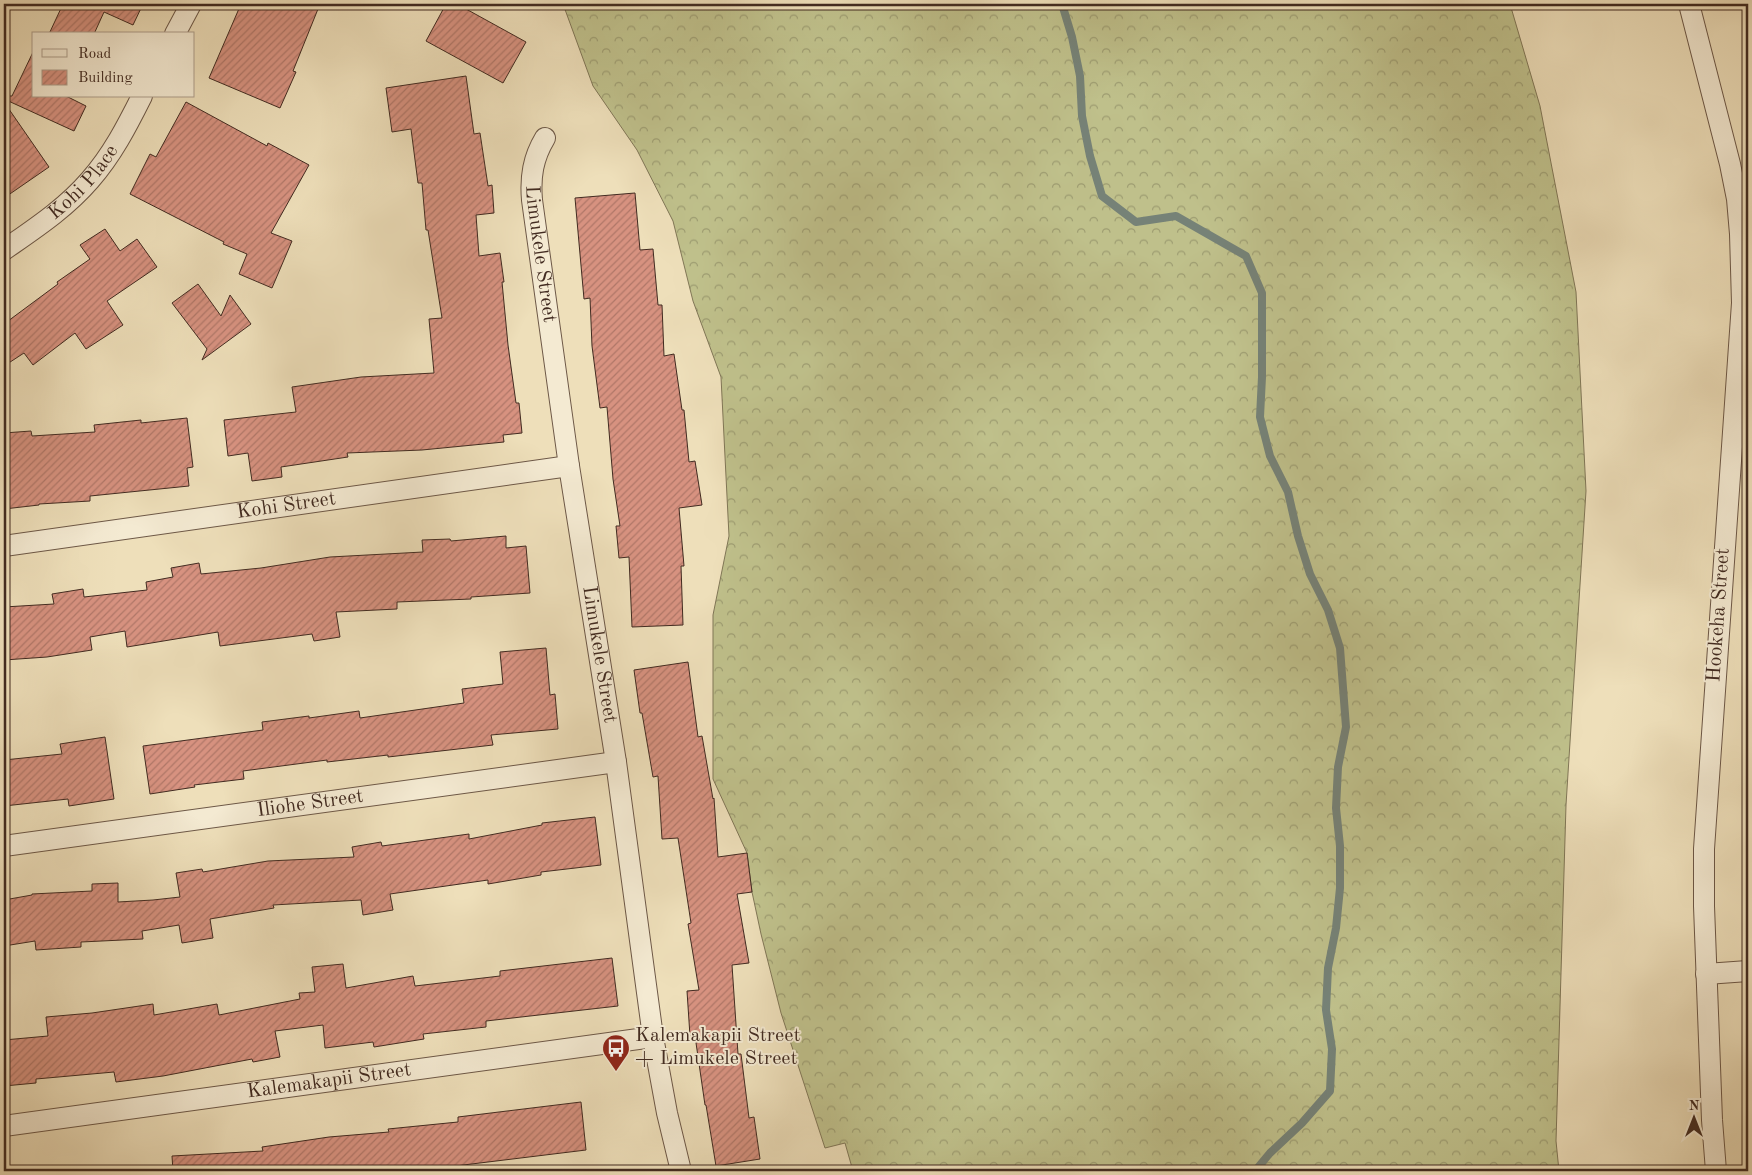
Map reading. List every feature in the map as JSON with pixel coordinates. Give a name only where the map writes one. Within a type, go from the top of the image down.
[{"type":"street","points":[[176,32],[191,4]]},
{"type":"street","name":"Hookeha Street","points":[[1690,4],[1737,199],[1745,304],[1704,849],[1706,974],[1716,1171]]},
{"type":"street","name":"Kohi Place","points":[[4,250],[41,225],[67,204],[89,181],[110,155],[141,98]]},
{"type":"street","name":"Limukele Street","points":[[545,138],[534,163],[531,191],[569,466],[616,762],[653,1037],[667,1113],[681,1171]]},
{"type":"street","name":"Kohi Street","points":[[4,546],[569,466]]},
{"type":"street","name":"Iliohe Street","points":[[4,846],[616,762]]},
{"type":"street","points":[[1706,974],[1748,971]]},
{"type":"street","name":"Kalemakapii Street","points":[[4,1126],[653,1037]]},
{"type":"green space","points":[[563,4],[1510,4],[1540,106],[1576,292],[1586,491],[1566,805],[1556,1141],[1559,1171],[853,1171],[845,1143],[825,1148],[781,1013],[752,892],[747,853],[713,779],[713,615],[729,536],[721,377],[693,301],[673,221],[637,150],[593,86]]},
{"type":"building","points":[[63,4],[143,4],[133,25],[104,12],[95,32],[50,32]]},
{"type":"building","points":[[241,4],[320,4],[293,71],[296,72],[280,108],[209,78]]},
{"type":"building","points":[[446,4],[457,4],[526,42],[503,83],[426,41]]},
{"type":"building","points":[[32,54],[32,98],[70,98],[86,106],[74,131],[4,99],[4,96],[12,96]]},
{"type":"building","points":[[466,76],[474,134],[480,133],[488,186],[492,185],[494,213],[476,215],[479,256],[500,253],[508,345],[516,403],[519,403],[522,433],[503,435],[504,442],[422,450],[347,453],[348,457],[281,467],[282,477],[252,481],[248,453],[228,456],[224,420],[296,412],[292,387],[361,377],[434,373],[429,319],[442,318],[428,230],[426,230],[422,183],[418,183],[411,129],[392,132],[386,88]]},
{"type":"building","points":[[4,102],[49,167],[4,198]]},
{"type":"building","points":[[186,102],[267,146],[268,143],[309,165],[271,233],[292,241],[272,288],[239,274],[247,254],[223,244],[224,242],[130,194],[150,154],[156,157]]},
{"type":"building","points":[[635,193],[640,250],[653,249],[658,305],[662,305],[664,356],[674,354],[682,410],[684,410],[689,462],[695,461],[702,505],[679,508],[684,566],[681,566],[683,625],[632,627],[629,557],[619,558],[616,526],[620,526],[613,479],[607,407],[600,408],[592,346],[590,298],[584,299],[575,198]]},
{"type":"building","points":[[105,229],[120,251],[137,239],[157,267],[107,301],[123,325],[86,349],[75,333],[33,365],[24,353],[4,366],[4,324],[58,284],[57,282],[90,259],[80,245]]},
{"type":"building","points":[[198,284],[221,316],[230,295],[251,324],[202,360],[207,349],[172,303]]},
{"type":"building","points":[[187,418],[193,467],[187,468],[189,486],[90,496],[90,501],[39,504],[4,509],[4,433],[31,431],[32,436],[95,432],[94,425],[141,420],[141,423]]},
{"type":"building","points":[[506,536],[506,548],[526,546],[530,593],[471,597],[471,599],[397,602],[397,609],[336,612],[340,637],[314,641],[312,634],[220,646],[218,632],[127,647],[125,631],[90,637],[92,650],[47,657],[4,660],[4,607],[54,604],[52,594],[83,589],[84,597],[147,590],[146,582],[173,577],[171,568],[199,563],[201,574],[261,568],[330,557],[423,552],[422,540],[450,539],[451,541]]},
{"type":"building","points":[[546,648],[550,695],[555,694],[558,729],[491,735],[493,745],[388,757],[388,755],[327,762],[327,760],[243,771],[244,779],[194,785],[195,787],[150,794],[143,746],[263,730],[262,722],[359,711],[360,718],[464,703],[462,689],[503,684],[500,652]]},
{"type":"building","points":[[688,662],[698,737],[702,736],[714,798],[718,857],[747,853],[752,892],[737,894],[749,963],[732,965],[738,1054],[741,1054],[749,1118],[754,1117],[760,1159],[716,1166],[695,1036],[690,1036],[687,991],[699,990],[688,924],[691,923],[678,838],[662,839],[658,776],[653,777],[642,713],[640,713],[634,670]]},
{"type":"building","points":[[105,737],[114,799],[69,806],[68,799],[4,806],[4,760],[62,754],[60,744]]},
{"type":"building","points":[[595,817],[601,865],[541,872],[541,875],[488,884],[488,880],[390,894],[393,910],[363,915],[361,900],[273,905],[274,908],[210,919],[213,938],[182,943],[179,925],[142,931],[143,939],[81,942],[81,947],[36,950],[35,941],[4,946],[4,900],[32,894],[92,891],[92,884],[118,883],[118,902],[180,897],[176,873],[202,869],[203,872],[268,861],[354,857],[352,847],[381,842],[382,846],[469,834],[469,839],[542,825],[542,823]]},
{"type":"building","points":[[612,958],[618,1006],[486,1021],[486,1027],[423,1034],[424,1039],[374,1047],[373,1042],[325,1048],[323,1025],[275,1031],[280,1057],[253,1062],[252,1059],[163,1076],[116,1082],[114,1072],[36,1079],[36,1083],[4,1086],[4,1040],[48,1036],[46,1017],[92,1013],[153,1004],[154,1015],[217,1004],[219,1015],[300,999],[299,993],[315,992],[312,967],[343,964],[346,988],[413,976],[415,986],[500,976],[500,971]]},
{"type":"building","points":[[581,1102],[586,1150],[439,1168],[440,1171],[173,1171],[172,1156],[263,1151],[262,1147],[329,1137],[389,1132],[388,1129],[458,1122],[458,1117]]},
{"type":"waterway","points":[[1062,4],[1072,37],[1080,76],[1082,116],[1090,156],[1102,196],[1136,222],[1176,216],[1246,256],[1262,293],[1260,417],[1270,456],[1288,492],[1298,536],[1310,574],[1328,610],[1340,648],[1346,727],[1338,767],[1336,808],[1340,846],[1340,888],[1336,928],[1328,968],[1326,1010],[1332,1049],[1330,1091],[1255,1171]]},
{"type":"place","name":"Kalemakapii Street + Limukele Street","points":[[616,1072]]}]
